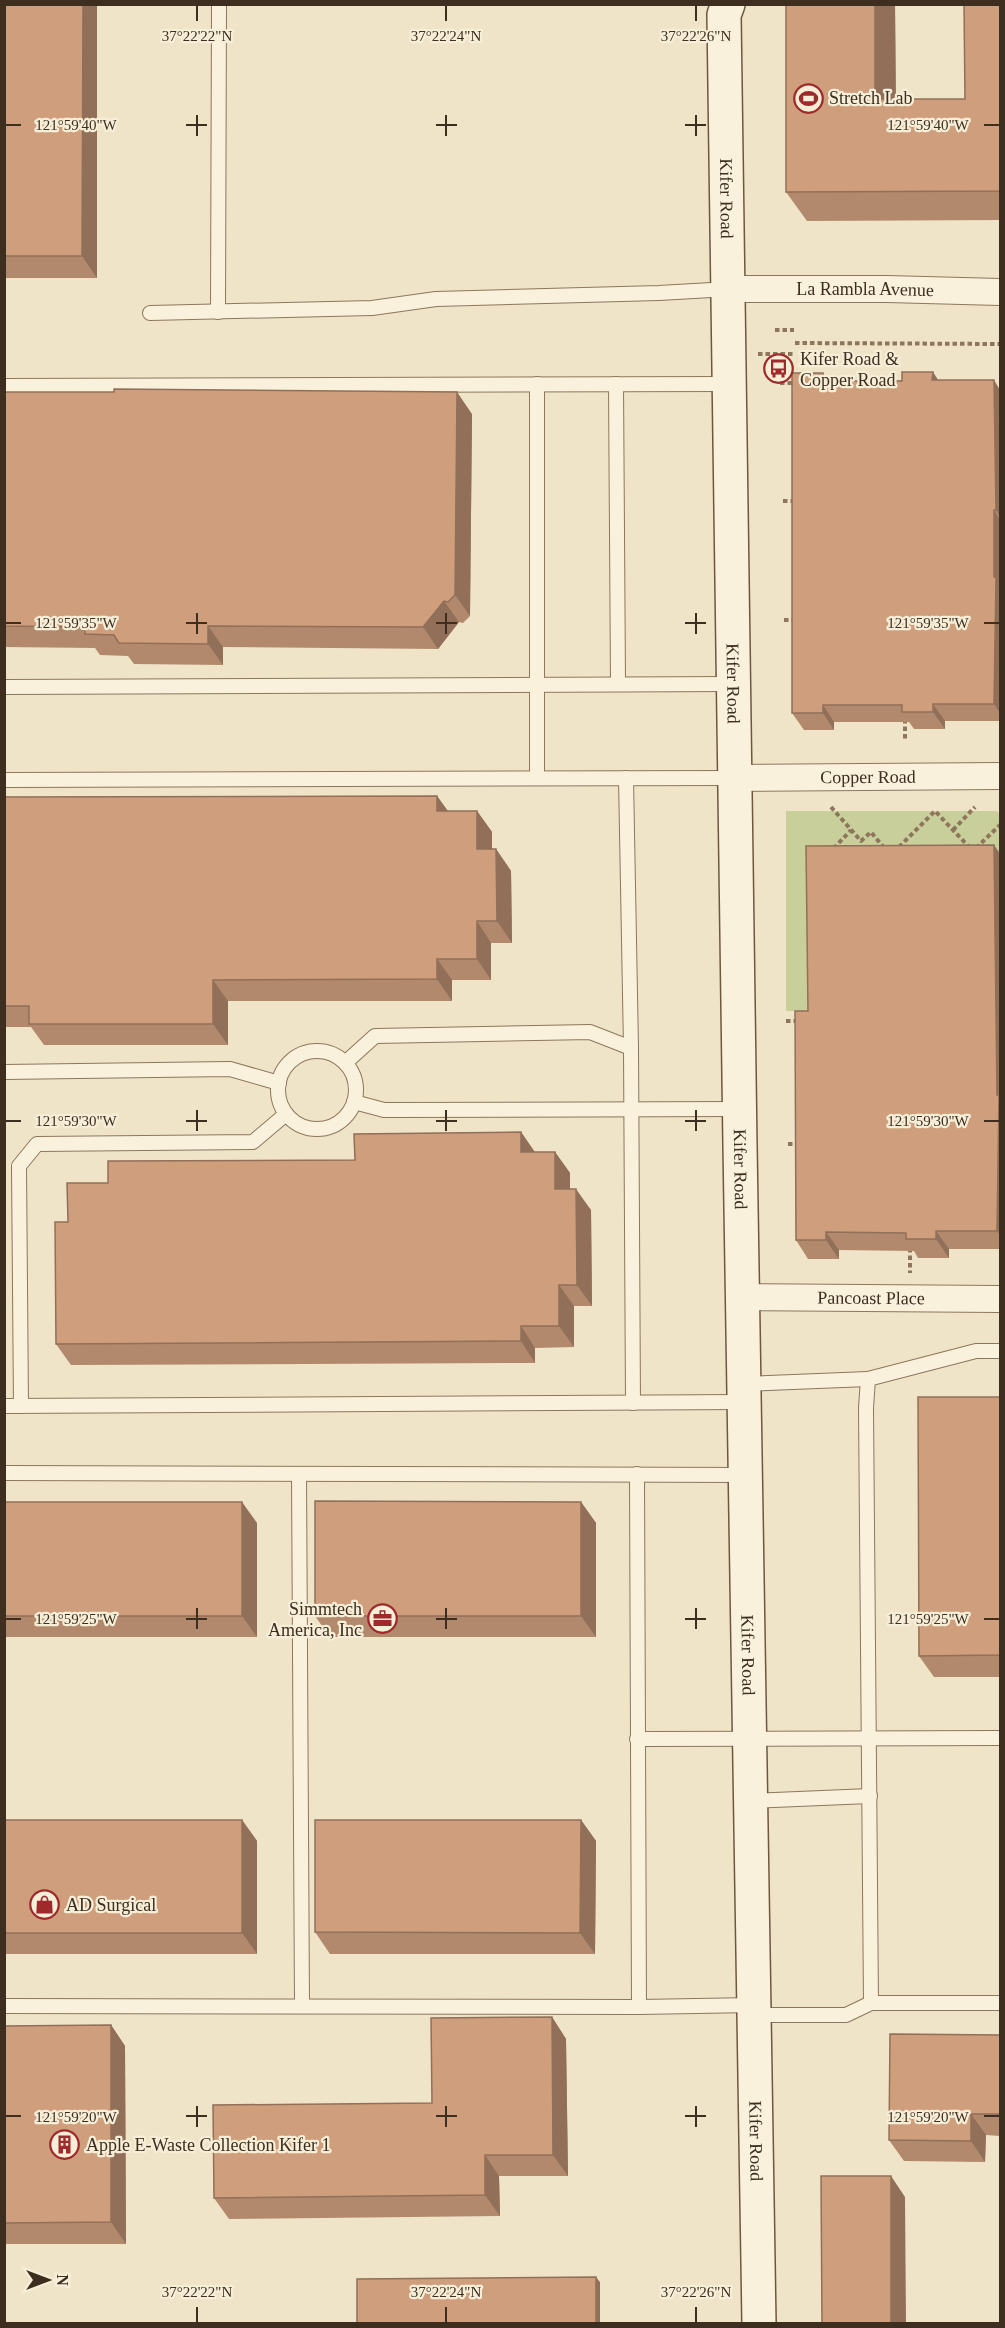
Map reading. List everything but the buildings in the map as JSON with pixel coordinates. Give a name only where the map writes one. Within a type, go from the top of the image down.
[{"type":"main road","name":"Kifer Road","points":[[724,8],[738,1109],[759,2324]]},
{"type":"street","name":"La Rambla Avenue","points":[[729,289],[1000,292]]},
{"type":"street","name":"Copper Road","points":[[734,778],[1000,776]]},
{"type":"street","name":"Pancoast Place","points":[[742,1297],[1000,1299]]},
{"type":"lane","points":[[218,312],[219,4]]},
{"type":"lane","points":[[150,313],[372,308],[436,299],[729,289]]},
{"type":"lane","points":[[537,384],[537,778]]},
{"type":"lane","points":[[616,384],[618,684]]},
{"type":"lane","points":[[4,386],[729,384]]},
{"type":"lane","points":[[4,687],[732,684]]},
{"type":"lane","points":[[626,778],[631,1048],[633,1403]]},
{"type":"lane","points":[[4,780],[734,778]]},
{"type":"lane","points":[[345,1063],[375,1036],[590,1032],[631,1048]]},
{"type":"lane","points":[[311,1051],[323,1051],[335,1055],[345,1063],[355,1081],[354,1102],[340,1121],[323,1128],[306,1127],[295,1122],[286,1114],[278,1094],[282,1072],[290,1062],[311,1051]]},
{"type":"lane","points":[[4,1072],[230,1070],[279,1083]]},
{"type":"lane","points":[[354,1102],[384,1110],[738,1109]]},
{"type":"lane","points":[[21,1406],[19,1166],[37,1144],[253,1142],[286,1114]]},
{"type":"lane","points":[[4,1406],[633,1403],[868,1379],[975,1351],[1000,1351]]},
{"type":"lane","points":[[868,1379],[866,1408],[871,2003]]},
{"type":"lane","points":[[4,1473],[745,1475]]},
{"type":"lane","points":[[299,1474],[302,2005]]},
{"type":"lane","points":[[637,1474],[639,2007]]},
{"type":"lane","points":[[637,1739],[870,1736],[1000,1738]]},
{"type":"lane","points":[[751,1801],[870,1796]]},
{"type":"lane","points":[[4,2006],[639,2007],[846,2014],[871,2003],[1000,2003]]},
{"type":"path","points":[[775,330],[794,330]]},
{"type":"path","points":[[795,343],[1000,344]]},
{"type":"path","points":[[775,354],[795,354]]},
{"type":"path","points":[[780,383],[802,383]]},
{"type":"path","points":[[783,501],[805,501]]},
{"type":"path","points":[[784,620],[806,620]]},
{"type":"path","points":[[905,709],[905,740]]},
{"type":"path","points":[[831,807],[861,841],[871,832],[890,854]]},
{"type":"path","points":[[953,830],[975,807]]},
{"type":"path","points":[[896,849],[935,809],[978,856]]},
{"type":"path","points":[[973,851],[1000,825]]},
{"type":"path","points":[[827,847],[835,847],[851,830]]},
{"type":"path","points":[[786,1021],[804,1021]]},
{"type":"path","points":[[788,1144],[810,1144]]},
{"type":"path","points":[[909,1243],[909,1279]]},
{"type":"green space","points":[[786,811],[997,811],[1000,815],[1000,853],[811,853],[811,1011],[786,1011]]},
{"type":"place","name":"Stretch Lab","points":[[808,98]]},
{"type":"place","name":"Kifer Road & Copper Road","points":[[779,369]]},
{"type":"place","name":"Simmtech America, Inc","points":[[383,1619]]},
{"type":"place","name":"AD Surgical","points":[[45,1905]]},
{"type":"place","name":"Apple E-Waste Collection Kifer 1","points":[[65,2145]]}]
